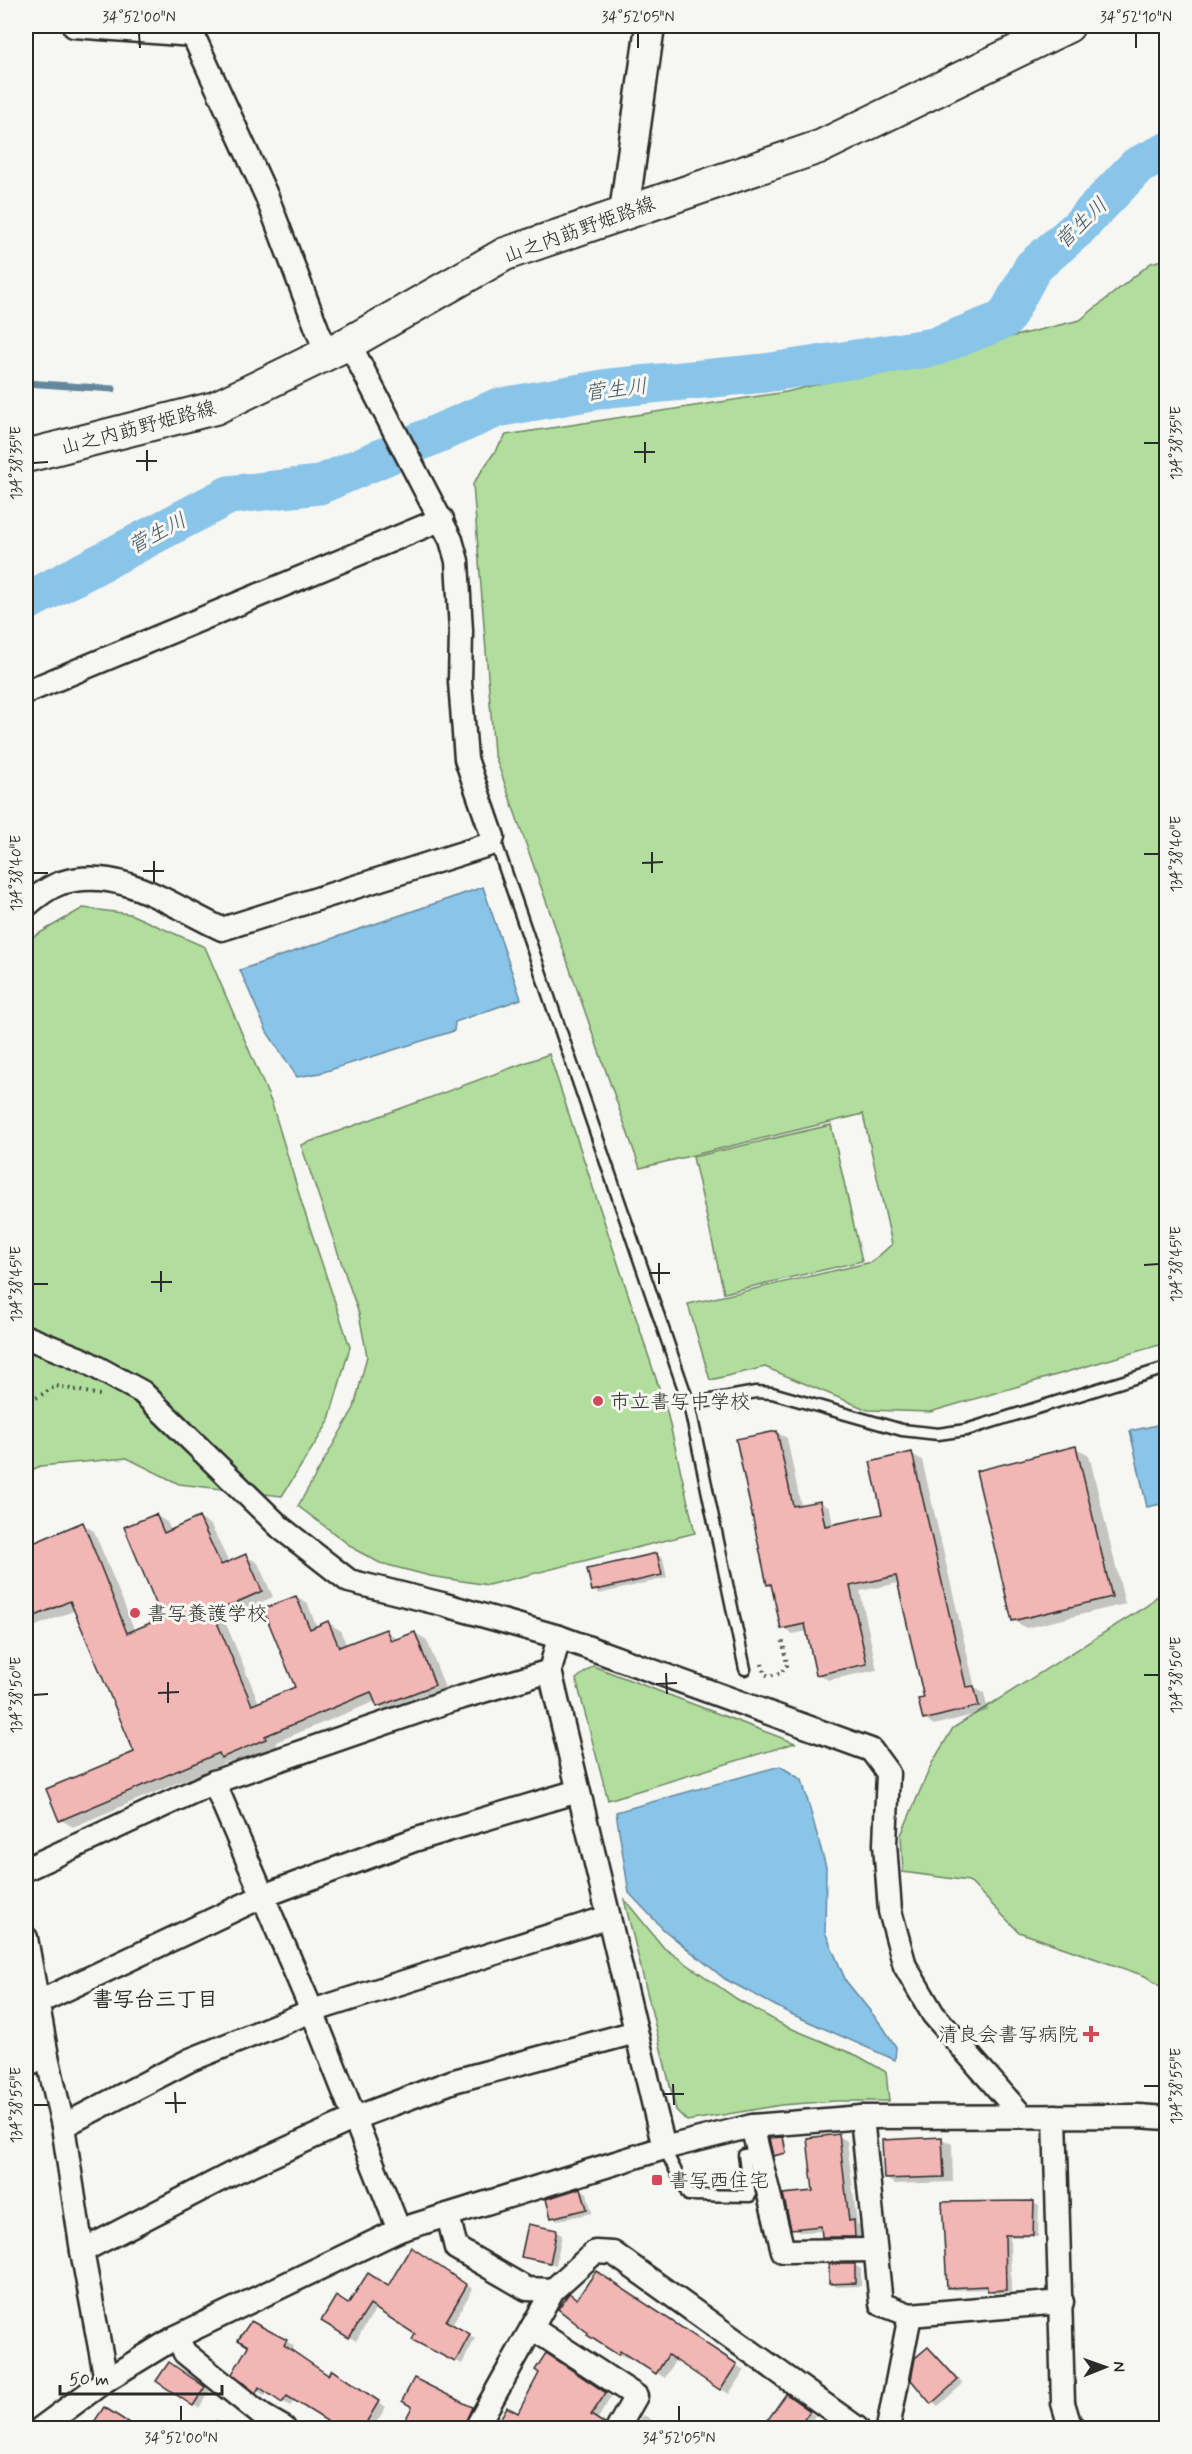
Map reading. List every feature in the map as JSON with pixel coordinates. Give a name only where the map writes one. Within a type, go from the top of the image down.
[{"type":"main road","name":"山之内莇野姫路線","points":[[26,456],[215,408],[346,355],[504,254],[822,146],[1068,26]]},
{"type":"street","points":[[26,906],[60,883],[92,879],[118,880],[149,891],[186,913],[222,929],[491,844],[493,837],[466,759],[460,682],[457,561],[451,540],[440,515],[346,355],[267,197],[193,30],[74,26]]},
{"type":"street","points":[[624,212],[650,26]]},
{"type":"street","points":[[26,692],[440,515]]},
{"type":"street","points":[[26,1337],[83,1360],[142,1392],[281,1528],[349,1581],[559,1637],[872,1750],[888,1773],[885,1844],[890,1911],[905,1966],[933,2014],[1022,2116]]},
{"type":"street","points":[[559,1637],[550,1671],[664,2148]]},
{"type":"street","points":[[26,1869],[214,1782],[446,1702],[550,1671]]},
{"type":"street","points":[[214,1782],[312,2011],[399,2230]]},
{"type":"street","points":[[37,2003],[263,1896],[414,1840],[578,1791]]},
{"type":"street","points":[[63,2126],[190,2060],[312,2011],[609,1917]]},
{"type":"street","points":[[26,1938],[47,2056],[63,2126],[82,2251],[106,2380]]},
{"type":"street","points":[[82,2251],[231,2174],[355,2118],[454,2081],[636,2032]]},
{"type":"street","points":[[26,2066],[47,2056]]},
{"type":"street","points":[[862,2116],[881,2304],[910,2315],[1062,2302]]},
{"type":"street","points":[[41,2428],[106,2380],[176,2337],[399,2230],[664,2148],[752,2126],[862,2116],[1167,2118]]},
{"type":"street","points":[[1055,2116],[1062,2302],[1063,2403],[1069,2423],[1074,2428]]},
{"type":"street","points":[[752,2126],[783,2251],[875,2250]]},
{"type":"street","points":[[448,2215],[456,2248],[527,2289],[553,2290]]},
{"type":"street","points":[[476,2428],[553,2290],[595,2253],[613,2253],[857,2428]]},
{"type":"street","points":[[888,2428],[910,2315]]},
{"type":"street","points":[[532,2328],[636,2396],[618,2428]]},
{"type":"street","points":[[176,2337],[185,2353],[260,2422],[284,2428]]},
{"type":"lane","points":[[493,837],[689,1404],[745,1669]]},
{"type":"lane","points":[[689,1404],[756,1392],[772,1393],[902,1431],[938,1434],[966,1430],[1167,1368]]},
{"type":"lane","points":[[664,2148],[688,2195],[750,2196],[744,2155],[759,2153]]},
{"type":"path","points":[[26,1404],[56,1386],[127,1401],[142,1392]]},
{"type":"path","points":[[761,1662],[764,1673],[769,1676],[781,1673],[787,1665],[782,1637]]},
{"type":"green space","points":[[1166,259],[1166,1343],[930,1412],[868,1410],[765,1367],[710,1380],[688,1304],[872,1262],[892,1244],[863,1114],[640,1168],[494,753],[473,484],[506,435],[786,392],[1080,320],[1151,263]]},
{"type":"green space","points":[[83,908],[130,914],[205,947],[272,1104],[302,1204],[350,1347],[328,1423],[282,1496],[179,1484],[127,1458],[40,1466],[26,1473],[26,941]]},
{"type":"green space","points":[[549,1054],[667,1412],[695,1533],[488,1585],[430,1576],[380,1563],[356,1550],[298,1506],[354,1408],[367,1356],[359,1314],[301,1145]]},
{"type":"green space","points":[[831,1125],[862,1261],[724,1293],[693,1157]]},
{"type":"green space","points":[[1166,1587],[1166,1990],[1145,1976],[1019,1932],[969,1881],[903,1872],[901,1835],[932,1763],[953,1728],[1148,1605]]},
{"type":"green space","points":[[593,1666],[795,1743],[608,1800],[576,1679]]},
{"type":"green space","points":[[624,1899],[664,1948],[737,1999],[785,2026],[858,2056],[886,2072],[889,2101],[835,2101],[781,2105],[687,2121],[676,2110]]},
{"type":"water","points":[[483,887],[521,999],[455,1022],[454,1031],[320,1073],[297,1077],[267,1032],[240,970]]},
{"type":"water","points":[[1166,1423],[1166,1503],[1147,1507],[1130,1431]]},
{"type":"water","points":[[780,1766],[802,1780],[826,1867],[825,1932],[846,1981],[896,2047],[895,2060],[789,2013],[725,1979],[664,1930],[629,1893],[616,1812]]},
{"type":"building","points":[[777,1431],[793,1506],[820,1501],[825,1526],[882,1514],[870,1462],[912,1452],[966,1687],[974,1686],[979,1706],[923,1720],[918,1699],[924,1698],[896,1576],[850,1586],[867,1664],[816,1675],[805,1624],[781,1629],[771,1584],[767,1585],[736,1439]]},
{"type":"building","points":[[1076,1446],[1112,1597],[1012,1621],[976,1471]]},
{"type":"building","points":[[156,1514],[164,1533],[199,1517],[221,1565],[246,1554],[262,1591],[213,1613],[252,1705],[295,1687],[263,1609],[296,1596],[310,1629],[328,1621],[339,1647],[386,1629],[391,1641],[415,1632],[435,1685],[377,1707],[371,1692],[265,1736],[266,1739],[221,1758],[219,1753],[59,1821],[46,1789],[134,1752],[70,1601],[26,1620],[26,1546],[83,1522],[127,1633],[162,1618],[124,1527]]},
{"type":"building","points":[[657,1553],[662,1575],[592,1591],[587,1569]]},
{"type":"building","points":[[839,2134],[849,2221],[854,2220],[855,2237],[822,2237],[821,2226],[791,2229],[783,2194],[813,2191],[807,2138]]},
{"type":"building","points":[[783,2137],[786,2153],[773,2156],[769,2138]]},
{"type":"building","points":[[942,2137],[944,2177],[884,2179],[882,2140]]},
{"type":"building","points":[[581,2188],[587,2209],[551,2218],[546,2199]]},
{"type":"building","points":[[1034,2201],[1033,2235],[1005,2235],[1006,2290],[987,2291],[987,2286],[947,2288],[942,2202]]},
{"type":"building","points":[[528,2224],[557,2230],[550,2263],[521,2257]]},
{"type":"building","points":[[411,2247],[467,2285],[446,2321],[470,2334],[455,2362],[412,2340],[415,2334],[370,2305],[349,2338],[321,2321],[336,2296],[348,2304],[368,2273],[388,2286]]},
{"type":"building","points":[[829,2264],[855,2264],[855,2283],[829,2284]]},
{"type":"building","points":[[596,2271],[737,2364],[720,2390],[668,2355],[656,2374],[620,2351],[618,2355],[587,2335],[588,2333],[558,2309],[569,2293],[577,2299]]},
{"type":"building","points":[[251,2321],[287,2340],[284,2345],[328,2375],[332,2370],[379,2401],[363,2428],[338,2428],[287,2396],[282,2403],[259,2387],[256,2393],[232,2374],[248,2346],[238,2340]]},
{"type":"building","points":[[928,2347],[958,2380],[931,2404],[911,2380],[915,2358]]},
{"type":"building","points":[[546,2353],[606,2393],[591,2415],[605,2424],[605,2428],[491,2428],[496,2420],[499,2421],[507,2407],[518,2413],[539,2373],[535,2370]]},
{"type":"building","points":[[169,2362],[205,2387],[193,2406],[156,2381]]},
{"type":"building","points":[[414,2378],[472,2407],[463,2428],[401,2428],[412,2407],[402,2401]]},
{"type":"building","points":[[786,2394],[810,2411],[798,2428],[762,2428]]},
{"type":"building","points":[[104,2407],[137,2428],[90,2428]]},
{"type":"waterway","name":"菅生川","points":[[26,602],[229,495],[319,485],[497,408],[609,388],[765,373],[934,347],[1005,319],[1033,267],[1076,230],[1137,166],[1166,152]]},
{"type":"waterway","points":[[26,383],[113,389]]},
{"type":"place","name":"市立書写中学校","points":[[598,1401]]},
{"type":"place","name":"書写養護学校","points":[[135,1613]]},
{"type":"place","name":"清良会書写病院","points":[[1091,2034]]},
{"type":"place","name":"書写西住宅","points":[[657,2180]]},
{"type":"district","name":"書写台三丁目","points":[[155,1999]]}]
